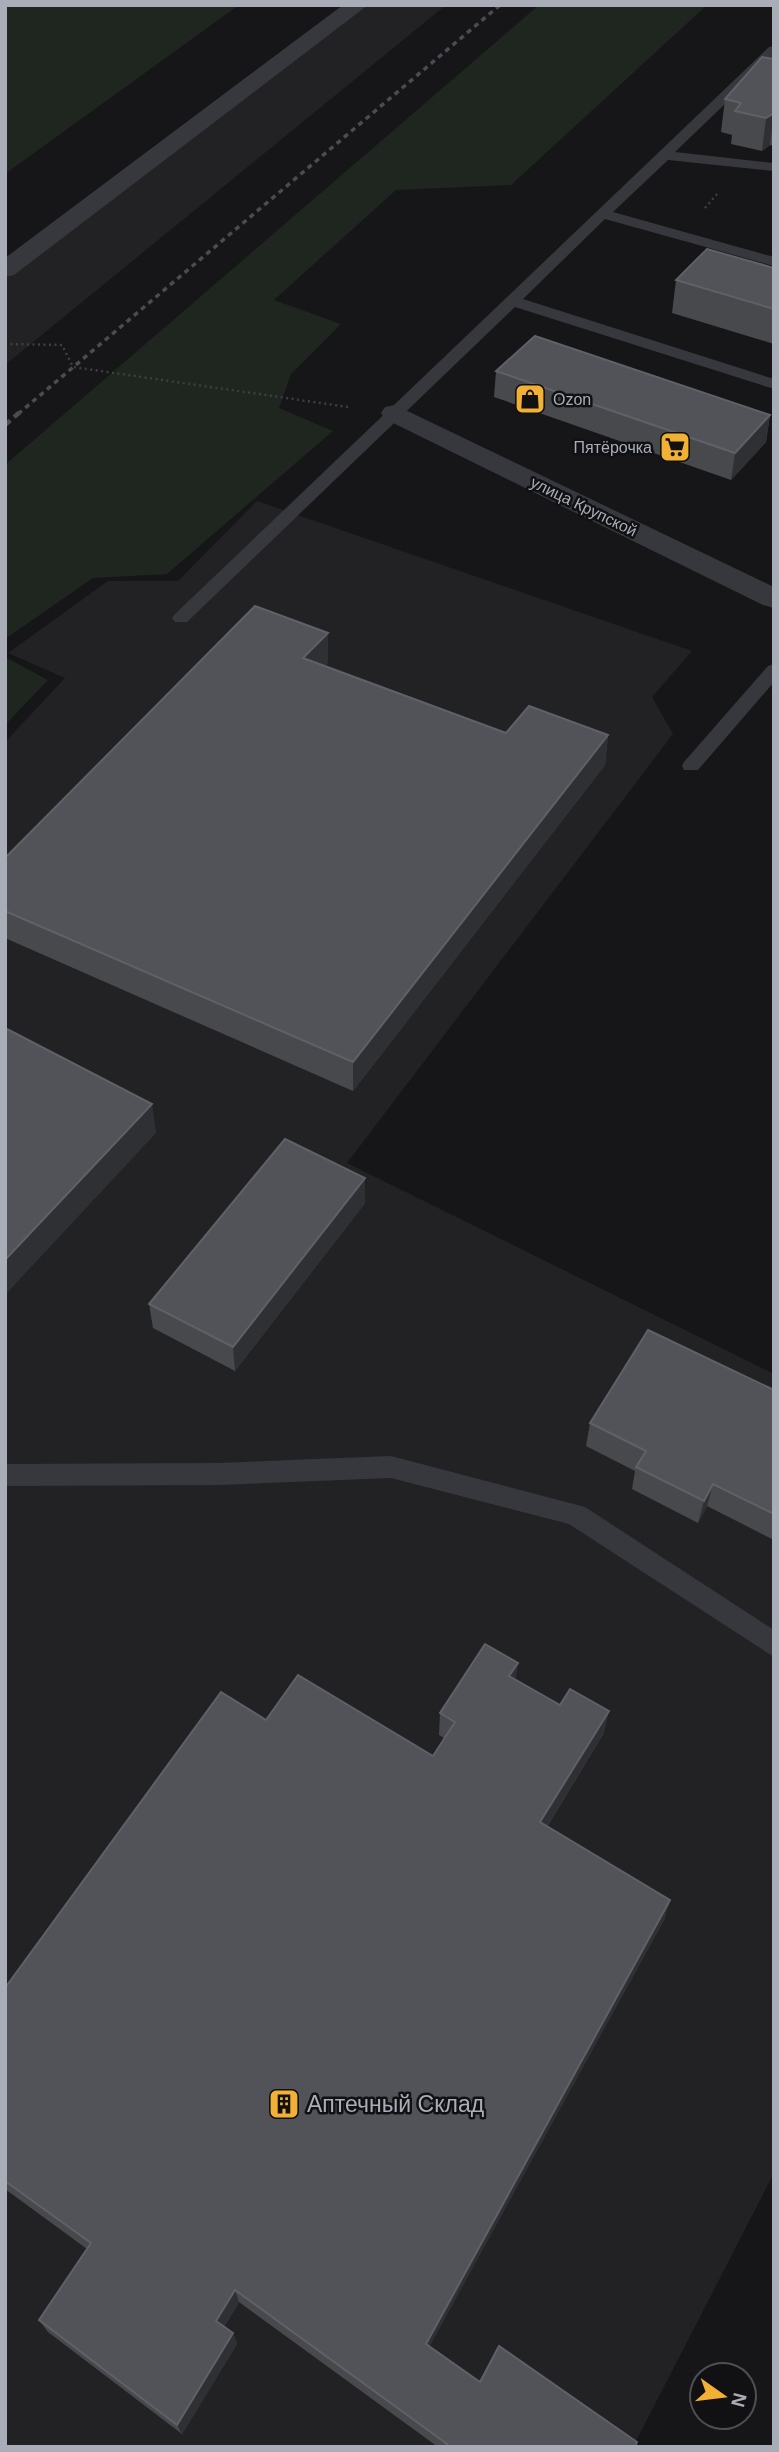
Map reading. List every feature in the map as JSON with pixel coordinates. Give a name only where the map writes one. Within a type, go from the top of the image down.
[{"type":"street","points":[[5,270],[357,5]]},
{"type":"street","name":"улица Крупской","points":[[395,413],[774,600]]},
{"type":"lane","points":[[181,618],[602,214],[770,57]]},
{"type":"lane","points":[[664,155],[774,167]]},
{"type":"lane","points":[[602,214],[774,262]]},
{"type":"lane","points":[[513,301],[774,384]]},
{"type":"lane","points":[[691,766],[774,670]]},
{"type":"lane","points":[[5,1475],[219,1474],[391,1466],[576,1516],[774,1645]]},
{"type":"path","points":[[686,238],[709,200],[748,164]]},
{"type":"path","points":[[5,344],[62,345],[73,367],[395,413]]},
{"type":"shaded area","points":[[5,5],[239,5],[5,174]]},
{"type":"shaded area","points":[[350,5],[446,5],[5,365],[5,274]]},
{"type":"shaded area","points":[[539,5],[707,5],[511,185],[396,190],[274,300],[341,324],[291,374],[279,408],[333,431],[167,574],[93,578],[5,639],[5,465]]},
{"type":"shaded area","points":[[257,501],[692,651],[652,697],[673,734],[347,1163],[774,1374],[774,2173],[633,2447],[5,2447],[5,742],[65,678],[8,653],[108,581],[178,581]]},
{"type":"shaded area","points":[[5,657],[48,680],[5,725]]},
{"type":"building","points":[[762,57],[774,59],[774,113],[766,118],[735,111],[741,103],[725,99]]},
{"type":"building","points":[[707,249],[774,268],[774,309],[676,280]]},
{"type":"building","points":[[535,336],[770,415],[735,453],[496,371]]},
{"type":"building","points":[[255,606],[328,633],[303,658],[506,733],[529,706],[608,735],[353,1062],[5,911],[5,858]]},
{"type":"building","points":[[5,1028],[152,1104],[5,1260]]},
{"type":"building","points":[[285,1139],[365,1178],[233,1347],[149,1304]]},
{"type":"building","points":[[648,1330],[774,1390],[774,1514],[713,1484],[704,1501],[636,1467],[646,1451],[590,1423]]},
{"type":"building","name":"Аптечный Склад","points":[[485,1644],[518,1663],[509,1676],[560,1705],[570,1689],[609,1711],[540,1822],[670,1900],[426,2344],[480,2382],[499,2346],[637,2442],[635,2447],[445,2447],[447,2444],[235,2290],[216,2321],[233,2333],[177,2425],[39,2320],[91,2243],[5,2181],[5,1988],[221,1692],[266,1720],[298,1675],[433,1756],[455,1722],[440,1713]]},
{"type":"railway","points":[[18,414],[500,5]]},
{"type":"railway","points":[[5,425],[20,412]]},
{"type":"place","name":"Ozon","points":[[530,399]]},
{"type":"place","name":"Пятёрочка","points":[[675,447]]},
{"type":"place","name":"Аптечный Склад","points":[[284,2104]]}]
